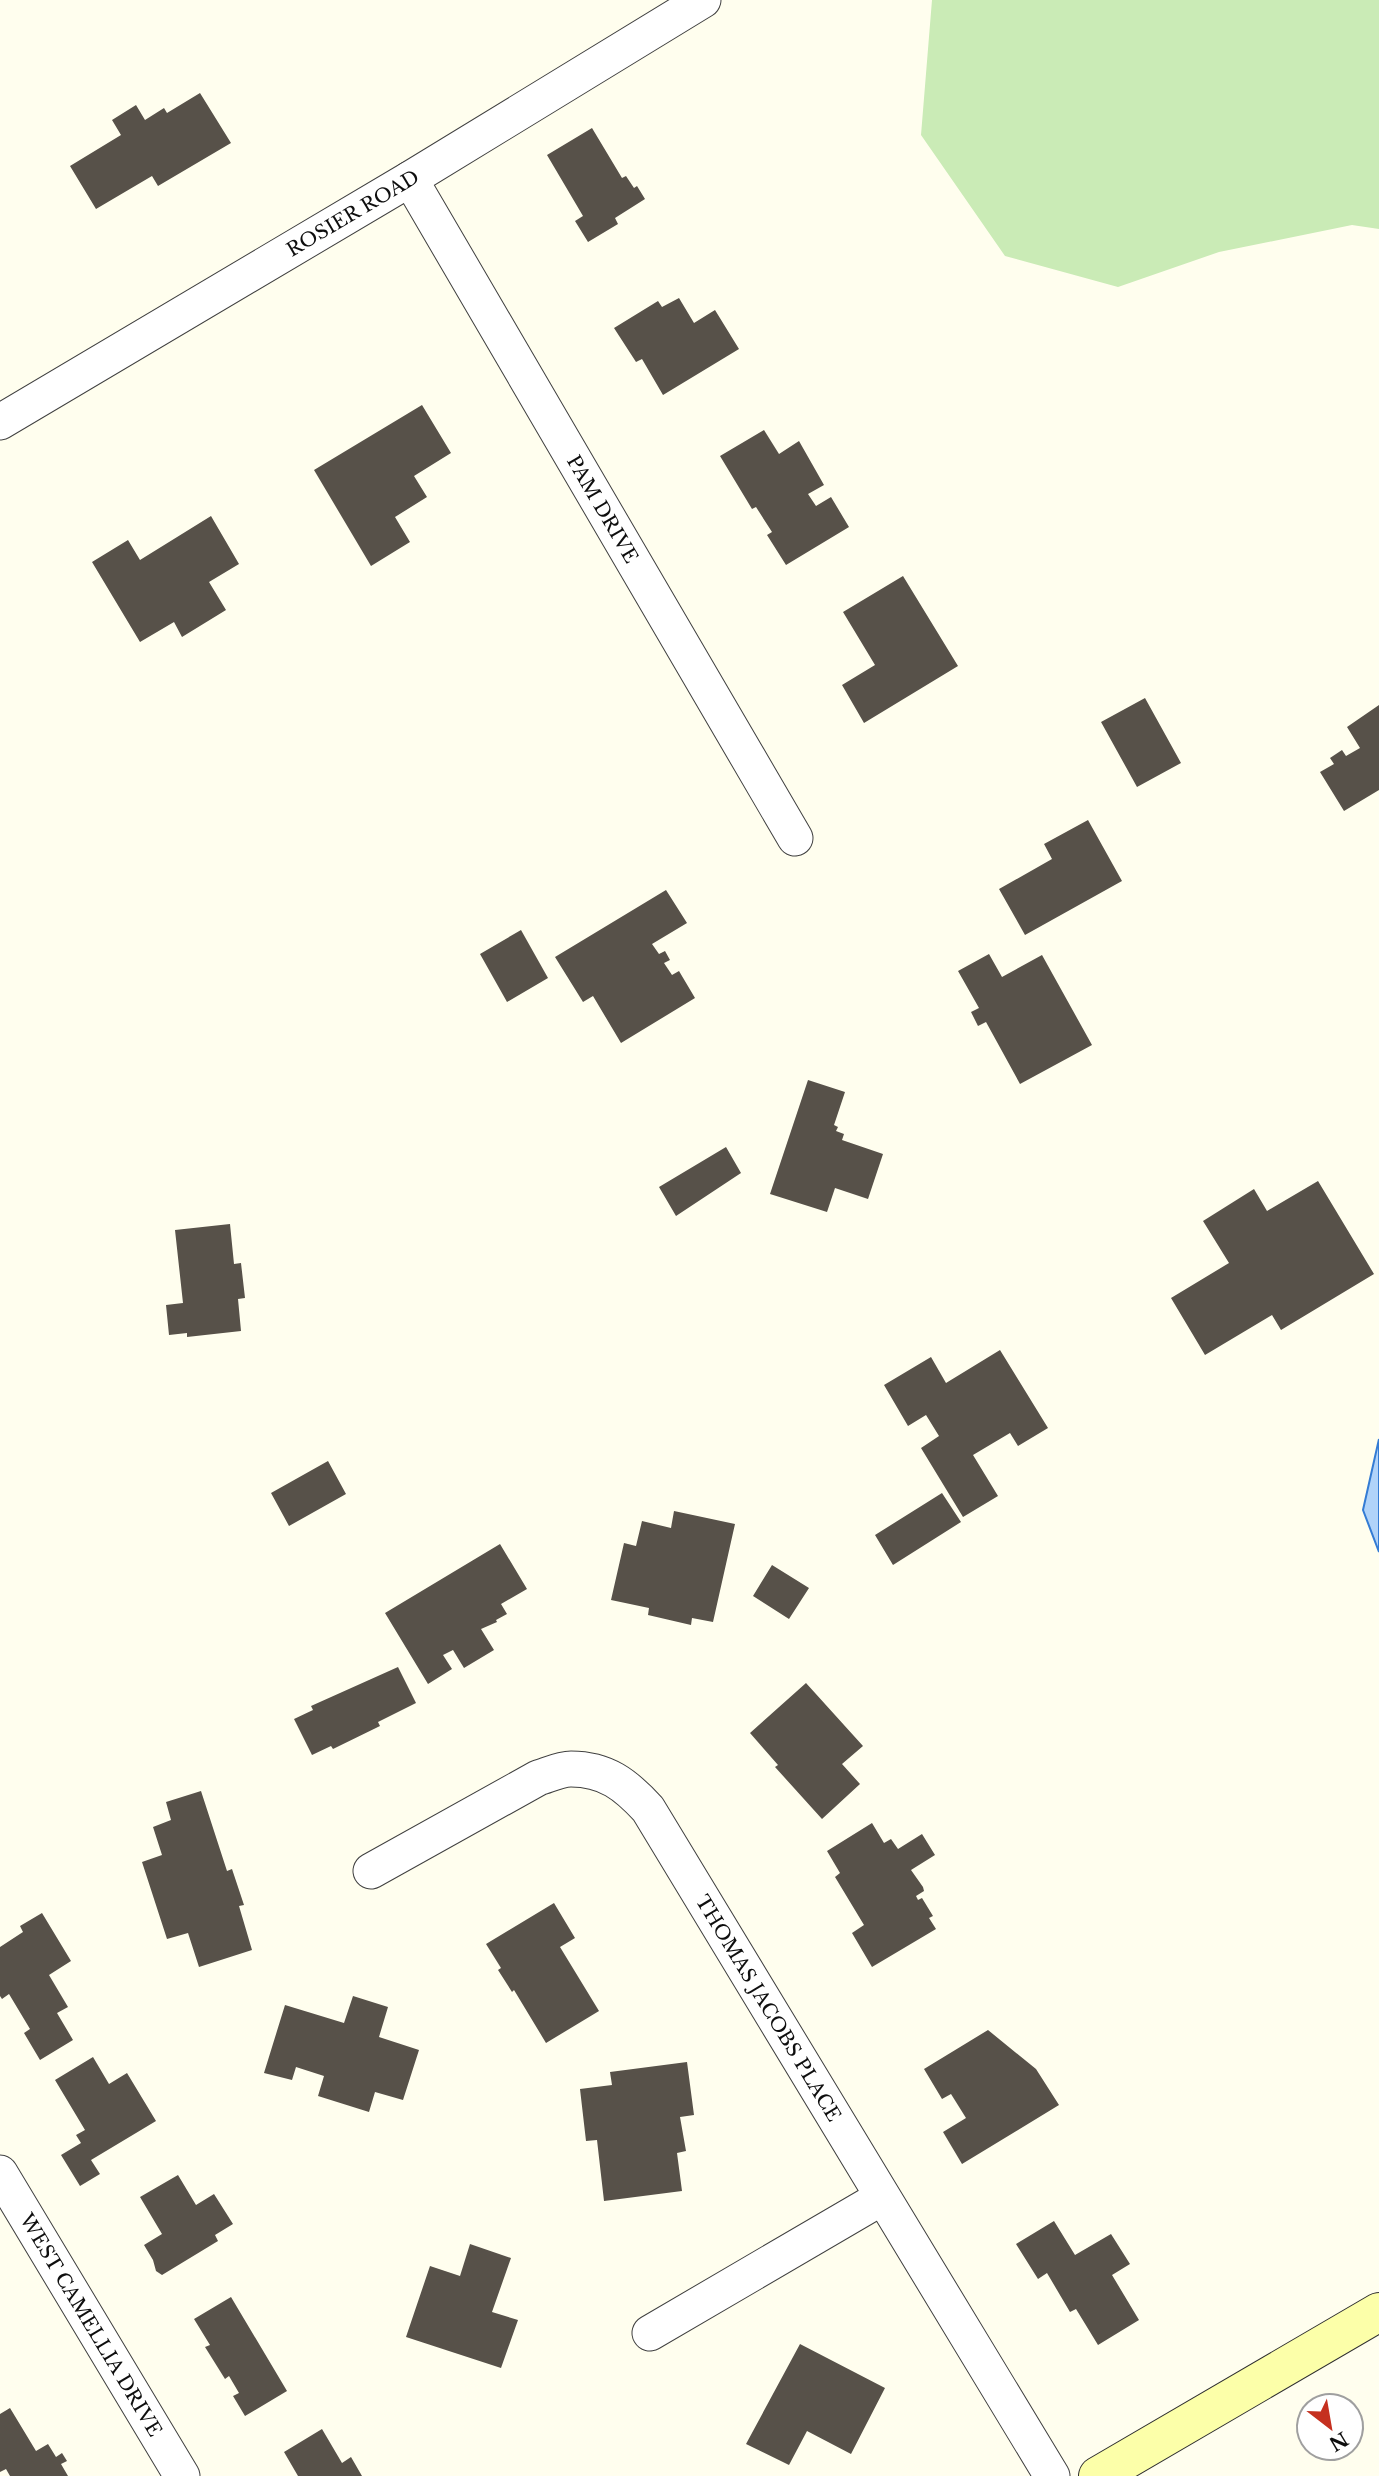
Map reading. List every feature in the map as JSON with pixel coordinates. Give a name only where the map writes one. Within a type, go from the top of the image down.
[{"type":"street","name":"ROSIER ROAD","points":[[0,422],[703,0]]},
{"type":"street","name":"PAM DRIVE","points":[[410,178],[795,838]]},
{"type":"street","name":"THOMAS JACOBS PLACE","points":[[371,1871],[538,1778],[569,1769],[601,1773],[629,1788],[648,1809],[881,2198],[1052,2476]]},
{"type":"street","name":"WEST CAMELLIA DRIVE","points":[[0,2173],[182,2476]]},
{"type":"street","points":[[650,2333],[881,2198]]},
{"type":"street","points":[[1098,2476],[1379,2312]]},
{"type":"green space","points":[[932,0],[1379,0],[1379,229],[1352,225],[1219,252],[1118,287],[1005,256],[921,135]]},
{"type":"water","points":[[1379,1439],[1379,1552],[1363,1510]]},
{"type":"building","points":[[200,93],[231,143],[158,186],[152,176],[96,209],[70,166],[121,135],[112,120],[136,105],[145,120],[164,108],[167,113]]},
{"type":"building","points":[[592,128],[622,178],[626,176],[634,188],[637,186],[645,199],[615,218],[618,224],[588,242],[575,221],[583,216],[547,155]]},
{"type":"building","points":[[679,298],[694,323],[715,310],[739,349],[663,395],[642,359],[636,362],[614,328],[658,301],[662,307]]},
{"type":"building","points":[[422,405],[451,453],[414,476],[427,497],[395,517],[410,542],[371,566],[314,470]]},
{"type":"building","points":[[764,430],[779,454],[799,441],[824,485],[808,494],[816,506],[831,497],[849,527],[786,565],[767,535],[772,532],[756,507],[752,509],[720,456]]},
{"type":"building","points":[[211,516],[239,564],[209,582],[226,610],[182,637],[174,622],[140,642],[92,562],[128,540],[140,560]]},
{"type":"building","points":[[903,576],[958,666],[864,723],[842,685],[875,665],[843,612]]},
{"type":"building","points":[[1145,698],[1181,763],[1137,787],[1101,722]]},
{"type":"building","points":[[1379,705],[1379,790],[1344,811],[1320,772],[1334,764],[1330,758],[1342,750],[1346,756],[1360,748],[1347,727]]},
{"type":"building","points":[[1088,820],[1122,881],[1025,935],[999,889],[1052,859],[1044,844]]},
{"type":"building","points":[[666,890],[687,923],[652,944],[659,954],[665,951],[670,960],[664,963],[672,975],[679,971],[695,998],[621,1043],[593,996],[583,1002],[555,957]]},
{"type":"building","points":[[521,930],[548,978],[507,1002],[480,954]]},
{"type":"building","points":[[989,954],[1002,977],[1042,955],[1092,1045],[1020,1084],[986,1022],[978,1026],[971,1012],[979,1008],[958,971]]},
{"type":"building","points":[[808,1080],[845,1092],[834,1125],[838,1127],[836,1131],[844,1134],[842,1140],[883,1154],[868,1199],[835,1188],[827,1212],[770,1194]]},
{"type":"building","points":[[726,1147],[741,1173],[676,1216],[659,1187]]},
{"type":"building","points":[[1318,1181],[1374,1274],[1281,1330],[1272,1315],[1205,1355],[1171,1298],[1229,1263],[1203,1221],[1254,1189],[1267,1211]]},
{"type":"building","points":[[230,1224],[234,1264],[241,1263],[245,1298],[238,1299],[241,1331],[187,1337],[187,1333],[169,1335],[166,1305],[183,1303],[175,1230]]},
{"type":"building","points":[[1000,1350],[1048,1428],[1018,1446],[1010,1433],[973,1455],[998,1496],[963,1517],[921,1448],[939,1436],[926,1415],[908,1426],[884,1385],[931,1357],[946,1383]]},
{"type":"building","points":[[328,1461],[346,1494],[289,1526],[271,1493]]},
{"type":"building","points":[[942,1493],[961,1522],[893,1565],[875,1535]]},
{"type":"building","points":[[674,1511],[735,1524],[713,1622],[692,1618],[691,1625],[648,1615],[649,1608],[611,1600],[624,1543],[636,1546],[642,1521],[671,1528]]},
{"type":"building","points":[[500,1544],[527,1589],[501,1604],[507,1614],[481,1629],[494,1650],[464,1668],[453,1650],[443,1655],[452,1669],[428,1684],[385,1613]]},
{"type":"building","points":[[772,1565],[809,1588],[789,1619],[753,1596]]},
{"type":"building","points":[[398,1667],[416,1703],[378,1722],[380,1726],[333,1749],[331,1746],[312,1755],[294,1719],[313,1710],[311,1706]]},
{"type":"building","points":[[806,1683],[863,1746],[842,1764],[860,1784],[822,1819],[775,1767],[778,1765],[750,1733]]},
{"type":"building","points":[[201,1791],[227,1871],[232,1869],[244,1905],[239,1906],[252,1950],[199,1967],[188,1933],[167,1939],[142,1862],[162,1855],[153,1827],[171,1820],[166,1802]]},
{"type":"building","points":[[872,1823],[884,1843],[891,1839],[898,1849],[922,1834],[935,1855],[911,1870],[924,1891],[916,1896],[918,1900],[922,1898],[933,1916],[929,1918],[936,1929],[872,1967],[852,1933],[864,1925],[835,1877],[840,1873],[827,1851]]},
{"type":"building","points":[[554,1903],[575,1938],[560,1947],[599,2011],[546,2043],[514,1990],[512,1992],[498,1970],[501,1968],[486,1944]]},
{"type":"building","points":[[42,1913],[71,1961],[49,1975],[68,2007],[57,2013],[73,2040],[40,2060],[24,2033],[30,2029],[9,1994],[2,1999],[0,1996],[0,1947],[23,1932],[20,1926]]},
{"type":"building","points":[[353,1996],[388,2007],[379,2037],[419,2050],[403,2100],[375,2092],[369,2112],[318,2096],[324,2076],[296,2067],[292,2080],[264,2073],[285,2005],[344,2023]]},
{"type":"building","points":[[988,2030],[1036,2069],[1059,2105],[962,2164],[943,2132],[966,2118],[951,2094],[942,2099],[924,2069]]},
{"type":"building","points":[[93,2057],[109,2084],[127,2073],[156,2121],[91,2160],[100,2174],[80,2186],[61,2155],[81,2143],[76,2135],[85,2130],[55,2080]]},
{"type":"building","points":[[687,2062],[694,2115],[680,2117],[686,2151],[677,2153],[682,2191],[604,2201],[597,2140],[586,2141],[580,2089],[612,2085],[610,2072]]},
{"type":"building","points":[[178,2175],[196,2205],[214,2194],[233,2224],[215,2235],[218,2241],[162,2275],[156,2271],[144,2245],[162,2234],[140,2197]]},
{"type":"building","points":[[1054,2221],[1075,2255],[1111,2234],[1130,2264],[1112,2275],[1139,2320],[1098,2345],[1076,2309],[1070,2312],[1047,2273],[1038,2279],[1016,2244]]},
{"type":"building","points":[[470,2244],[511,2258],[492,2312],[518,2320],[501,2368],[406,2337],[430,2266],[460,2276]]},
{"type":"building","points":[[231,2297],[287,2391],[245,2416],[233,2396],[239,2393],[229,2376],[225,2379],[205,2347],[210,2345],[194,2319]]},
{"type":"building","points":[[800,2344],[885,2388],[851,2454],[807,2431],[789,2465],[746,2444]]},
{"type":"building","points":[[10,2408],[36,2451],[48,2444],[56,2457],[62,2453],[67,2461],[61,2464],[68,2476],[10,2476],[6,2469],[0,2472],[0,2414]]},
{"type":"building","points":[[322,2429],[342,2463],[351,2457],[362,2476],[298,2476],[284,2452]]}]
